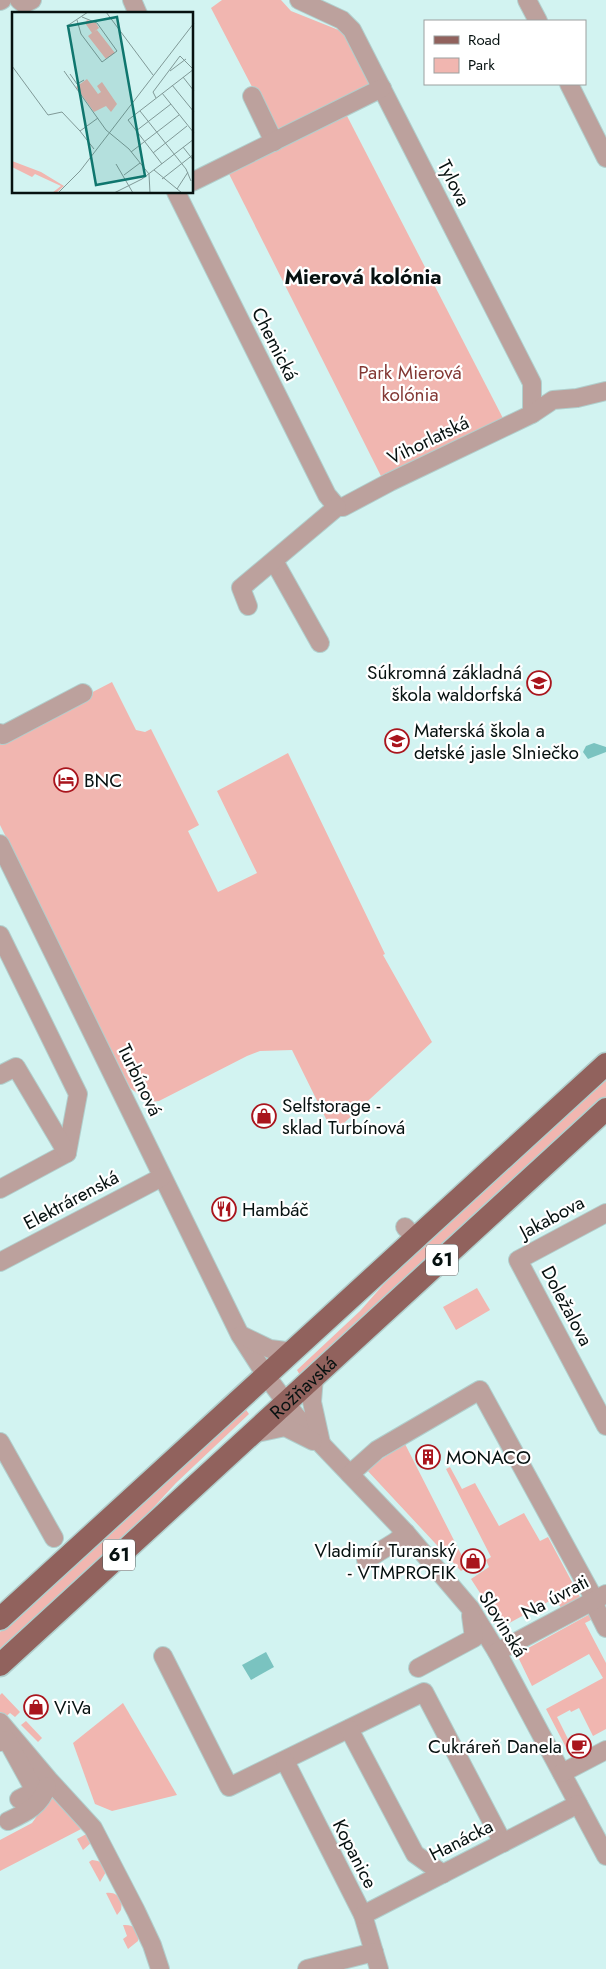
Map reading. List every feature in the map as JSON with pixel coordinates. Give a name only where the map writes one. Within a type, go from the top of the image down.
[{"type":"main road","name":"Rožňavská","points":[[0,1619],[294,1352],[411,1233],[606,1064]]},
{"type":"main road","name":"Rožňavská","points":[[0,1665],[606,1109]]},
{"type":"street","points":[[19,0],[24,4],[32,0]]},
{"type":"street","points":[[132,0],[137,12]]},
{"type":"street","name":"Tylova","points":[[302,0],[342,20],[352,30],[532,383],[532,414]]},
{"type":"street","points":[[528,0],[538,20]]},
{"type":"street","points":[[570,85],[606,158]]},
{"type":"street","points":[[194,181],[382,88]]},
{"type":"street","points":[[252,96],[274,142]]},
{"type":"street","name":"Chemická","points":[[177,194],[327,495],[340,507]]},
{"type":"street","name":"Vihorlatská","points":[[248,606],[241,588],[340,507],[532,414],[553,400],[577,398],[606,391]]},
{"type":"street","points":[[274,561],[320,643]]},
{"type":"street","points":[[0,733],[3,735],[83,693]]},
{"type":"street","name":"Turbínová","points":[[0,844],[240,1335],[286,1403]]},
{"type":"street","points":[[0,935],[78,1094],[67,1154]]},
{"type":"street","points":[[0,1075],[16,1067],[67,1154]]},
{"type":"street","points":[[0,1189],[67,1154]]},
{"type":"street","name":"Elektrárenská","points":[[0,1262],[162,1177]]},
{"type":"street","name":"Jakabova","points":[[518,1260],[606,1213]]},
{"type":"street","name":"Doležalova","points":[[518,1260],[602,1408],[606,1426]]},
{"type":"street","points":[[240,1335],[270,1349],[294,1352]]},
{"type":"street","points":[[314,1378],[312,1402],[322,1445]]},
{"type":"street","points":[[350,1474],[377,1450],[480,1390],[600,1597],[596,1608],[606,1628]]},
{"type":"street","name":"Slovinská","points":[[286,1403],[322,1445],[406,1533],[470,1608],[498,1652],[606,1856]]},
{"type":"street","name":"Slovinská","points":[[252,1434],[285,1427],[322,1445]]},
{"type":"street","points":[[0,1442],[54,1538]]},
{"type":"street","points":[[366,1560],[406,1533]]},
{"type":"street","name":"Na úvrati","points":[[498,1652],[600,1597]]},
{"type":"street","points":[[418,1668],[474,1638],[470,1608]]},
{"type":"street","points":[[163,1656],[229,1787],[285,1762],[424,1692],[503,1843]]},
{"type":"street","points":[[0,1722],[93,1828],[152,1945],[160,1969]]},
{"type":"street","points":[[349,1730],[414,1854],[443,1874]]},
{"type":"street","points":[[0,1742],[7,1740],[35,1791],[19,1799]]},
{"type":"street","points":[[562,1774],[606,1750]]},
{"type":"street","name":"Kopanice","points":[[285,1762],[362,1915],[379,1969]]},
{"type":"street","points":[[8,1821],[31,1810],[45,1792],[49,1780]]},
{"type":"street","name":"Hanácka","points":[[362,1915],[578,1804]]},
{"type":"street","points":[[307,1969],[374,1952]]},
{"type":"green space","points":[[222,0],[281,0],[291,11],[346,33],[373,83],[277,135],[211,8]]},
{"type":"green space","name":"Park Mierová kolónia","points":[[346,114],[507,426],[385,484],[225,166]]},
{"type":"green space","points":[[112,682],[136,730],[145,732],[151,729],[199,825],[188,831],[218,892],[257,873],[217,791],[288,753],[385,954],[383,955],[432,1042],[333,1133],[292,1050],[260,1051],[159,1101],[149,1102],[130,1088],[0,825],[0,740]]},
{"type":"green space","points":[[606,1076],[606,1098],[301,1377],[297,1370],[360,1311],[406,1259]]},
{"type":"green space","points":[[477,1288],[490,1310],[456,1330],[443,1307]]},
{"type":"green space","points":[[244,1407],[249,1414],[176,1483],[128,1535],[0,1653],[0,1632]]},
{"type":"green space","points":[[405,1444],[464,1560],[469,1565],[461,1571],[366,1469]]},
{"type":"green space","points":[[450,1467],[462,1489],[475,1483],[499,1526],[524,1513],[540,1541],[548,1537],[580,1597],[561,1608],[555,1598],[502,1627],[471,1579],[489,1567],[486,1560],[491,1557],[446,1469]]},
{"type":"green space","points":[[590,1614],[595,1618],[585,1623],[606,1663],[606,1729],[593,1736],[579,1708],[571,1712],[570,1710],[557,1717],[578,1759],[573,1761],[546,1709],[603,1678],[589,1654],[532,1686],[518,1657],[521,1652]]},
{"type":"green space","points":[[2,1693],[20,1712],[15,1717],[10,1713],[3,1719],[0,1715],[0,1695]]},
{"type":"green space","points":[[123,1703],[177,1795],[112,1811],[95,1804],[73,1743]]},
{"type":"green space","points":[[26,1721],[42,1738],[38,1742],[21,1725]]},
{"type":"green space","points":[[53,1794],[87,1826],[0,1871],[0,1840],[32,1823]]},
{"type":"green space","points":[[92,1831],[92,1842],[83,1850],[77,1839]]},
{"type":"green space","points":[[92,1860],[102,1863],[105,1869],[106,1872],[100,1882],[89,1862]]},
{"type":"green space","points":[[106,1893],[116,1894],[122,1901],[121,1910],[117,1915]]},
{"type":"green space","points":[[123,1925],[135,1928],[138,1934],[138,1941],[128,1949],[123,1939],[127,1936]]},
{"type":"water","points":[[594,743],[606,747],[606,752],[588,759],[583,752],[586,746]]},
{"type":"water","points":[[266,1652],[274,1667],[251,1680],[242,1665]]},
{"type":"place","name":"Súkromná základná škola waldorfská","points":[[539,683]]},
{"type":"place","name":"Materská škola a detské jasle Slniečko","points":[[397,741]]},
{"type":"place","name":"BNC","points":[[66,780]]},
{"type":"place","name":"Selfstorage - sklad Turbínová","points":[[264,1116]]},
{"type":"place","name":"Hambáč","points":[[224,1209]]},
{"type":"place","name":"MONACO","points":[[428,1457]]},
{"type":"place","name":"Vladimír Turanský - VTMPROFIK","points":[[473,1561]]},
{"type":"place","name":"ViVa","points":[[36,1707]]},
{"type":"place","name":"Cukráreň Danela","points":[[579,1746]]},
{"type":"district","name":"Mierová kolónia","points":[[363,277]]}]
